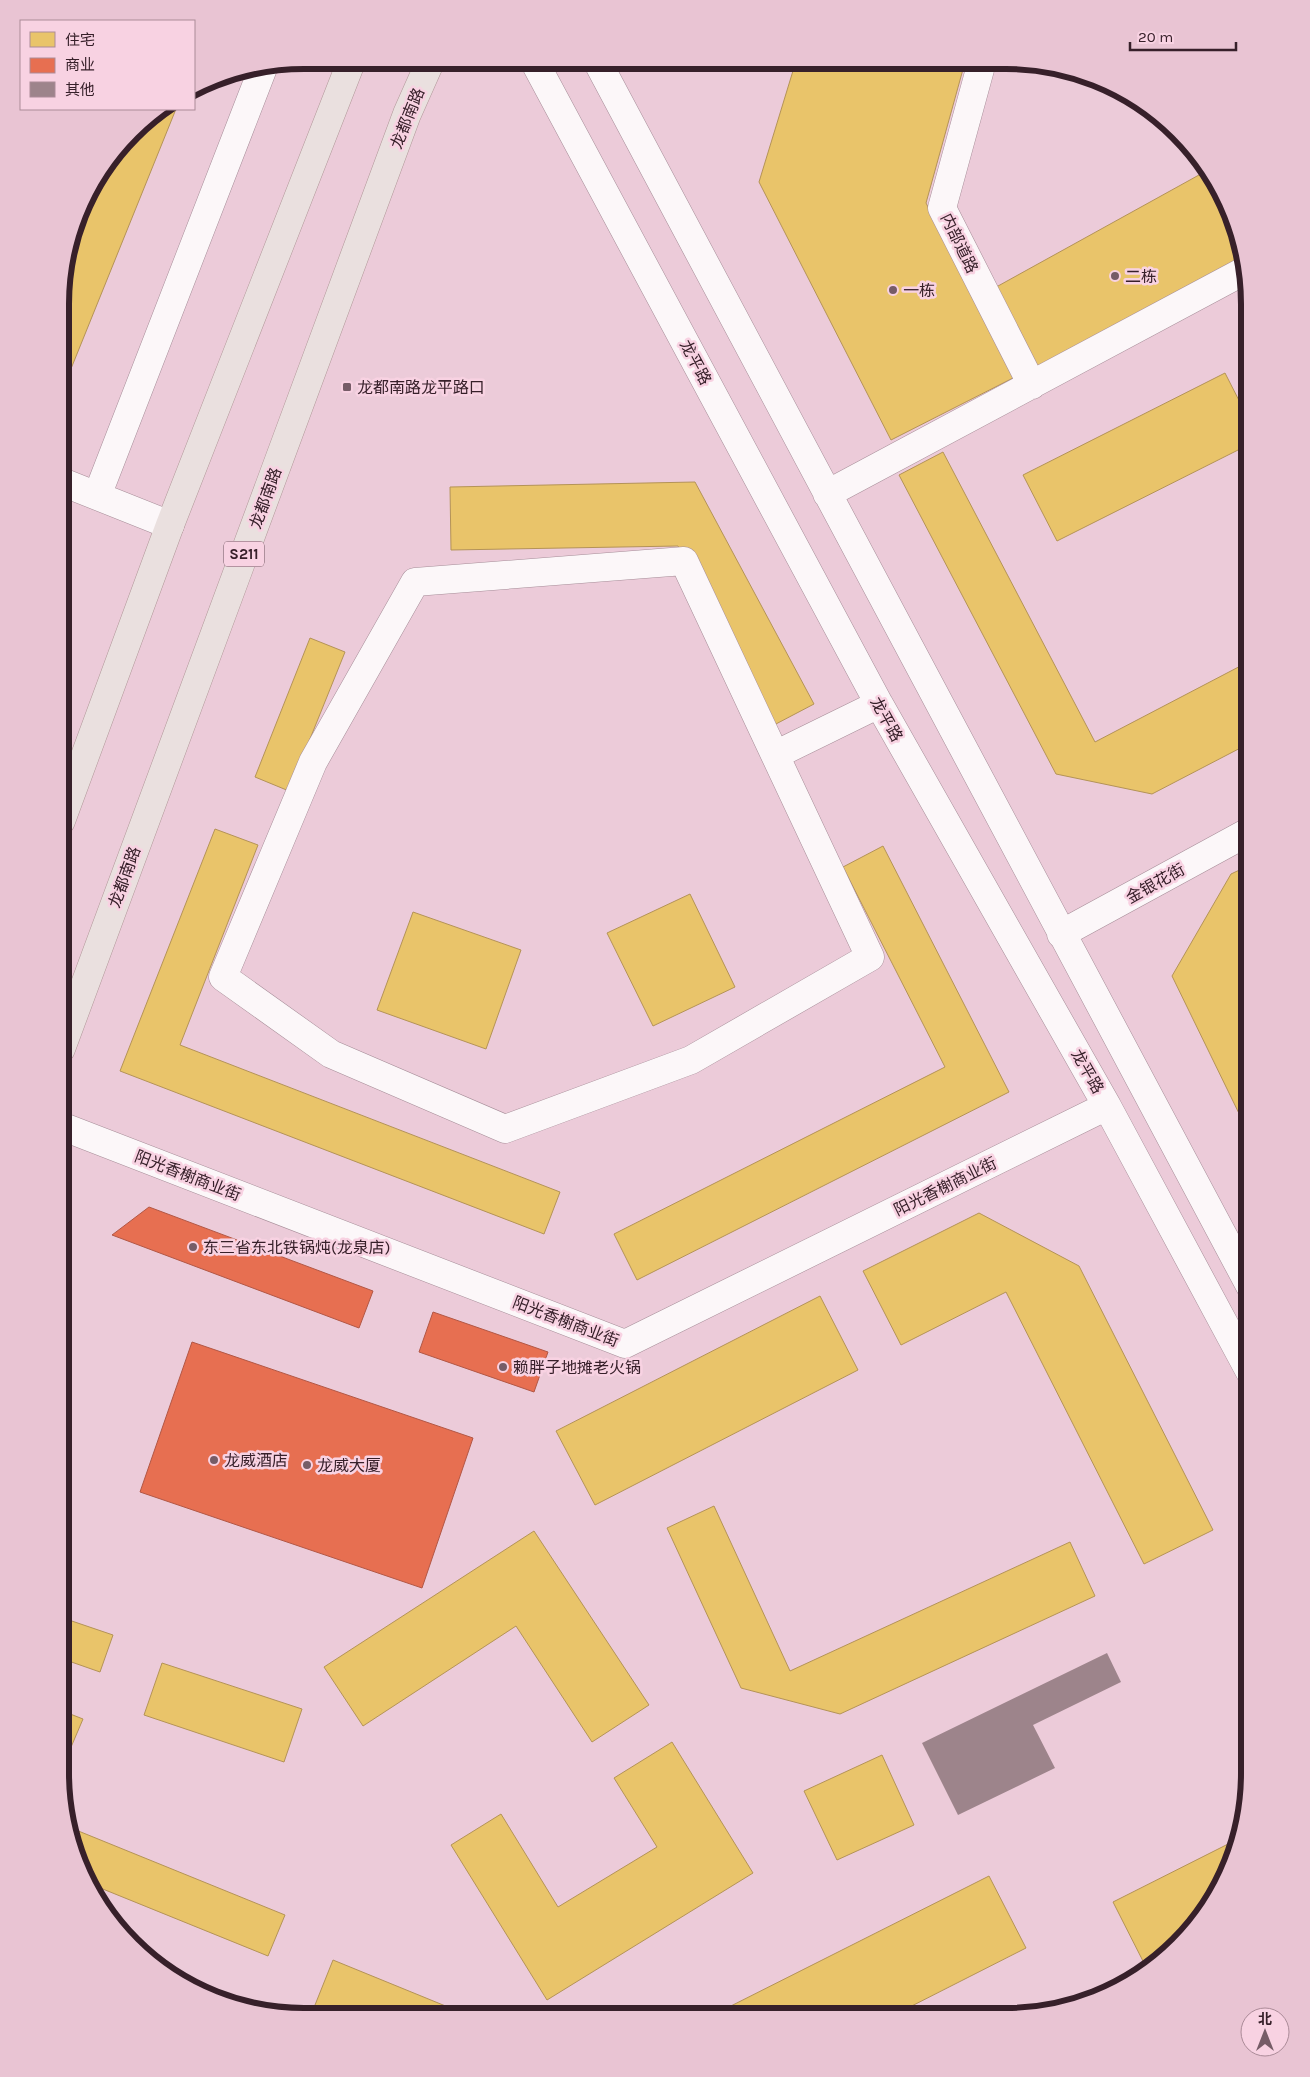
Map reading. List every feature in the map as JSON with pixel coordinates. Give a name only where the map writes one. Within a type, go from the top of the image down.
[{"type":"main road","points":[[69,799],[170,525],[348,69]]},
{"type":"main road","name":"龙都南路","points":[[69,1027],[407,114],[427,69]]},
{"type":"street","name":"龙平路","points":[[538,69],[879,704],[1108,1106],[1241,1355]]},
{"type":"street","points":[[601,69],[1241,1269]]},
{"type":"street","name":"内部道路","points":[[980,69],[942,208],[1032,385]]},
{"type":"street","points":[[97,496],[261,73]]},
{"type":"street","points":[[827,494],[1239,274]]},
{"type":"street","points":[[69,485],[170,525]]},
{"type":"street","points":[[684,561],[774,755],[870,957],[690,1060],[505,1129],[331,1054],[223,977],[312,762],[415,582],[684,561]]},
{"type":"street","points":[[774,755],[879,704]]},
{"type":"street","name":"金银花街","points":[[1061,934],[1241,836]]},
{"type":"street","name":"阳光香榭商业街","points":[[69,1129],[625,1344],[1108,1106]]},
{"type":"building: 住宅","name":"一栋","points":[[794,69],[963,69],[926,203],[1015,377],[891,440],[759,182]]},
{"type":"building: 住宅","points":[[170,110],[176,110],[69,374],[69,288],[73,258],[81,228],[100,186],[117,160],[137,137],[160,117]]},
{"type":"building: 住宅","name":"二栋","points":[[1202,173],[1217,200],[1229,228],[1238,263],[1036,375],[989,291]]},
{"type":"building: 住宅","points":[[1225,373],[1241,404],[1241,449],[1057,541],[1023,475]]},
{"type":"building: 住宅","points":[[943,452],[1095,742],[1241,666],[1241,748],[1152,794],[1056,774],[899,475]]},
{"type":"building: 住宅","points":[[695,482],[814,704],[774,725],[678,546],[451,550],[450,487]]},
{"type":"building: 住宅","points":[[310,638],[345,652],[289,791],[255,777]]},
{"type":"building: 住宅","points":[[215,829],[258,845],[180,1045],[560,1192],[544,1234],[120,1071]]},
{"type":"building: 住宅","points":[[883,846],[1009,1092],[637,1280],[614,1234],[945,1067],[843,867]]},
{"type":"building: 住宅","points":[[1241,869],[1241,1118],[1172,976],[1231,874]]},
{"type":"building: 住宅","points":[[690,894],[735,987],[653,1026],[607,933]]},
{"type":"building: 住宅","points":[[413,912],[521,950],[486,1049],[377,1010]]},
{"type":"building: 住宅","points":[[979,1213],[1079,1266],[1213,1530],[1144,1564],[1006,1292],[901,1345],[863,1271]]},
{"type":"building: 住宅","points":[[820,1296],[858,1370],[595,1505],[556,1431]]},
{"type":"building: 住宅","points":[[714,1506],[790,1671],[1070,1542],[1095,1596],[840,1714],[741,1688],[667,1528]]},
{"type":"building: 住宅","points":[[534,1531],[649,1705],[592,1742],[516,1626],[363,1726],[324,1667]]},
{"type":"building: 住宅","points":[[69,1620],[113,1635],[100,1672],[69,1661]]},
{"type":"building: 住宅","points":[[162,1663],[302,1709],[284,1762],[144,1715]]},
{"type":"building: 住宅","points":[[69,1714],[83,1719],[69,1752]]},
{"type":"building: 住宅","points":[[672,1742],[753,1873],[547,2000],[451,1845],[501,1814],[558,1907],[657,1847],[614,1778]]},
{"type":"building: 住宅","points":[[882,1755],[914,1825],[837,1860],[804,1791]]},
{"type":"building: 住宅","points":[[76,1830],[285,1915],[268,1956],[98,1887],[81,1849]]},
{"type":"building: 住宅","points":[[1231,1843],[1210,1891],[1193,1917],[1173,1940],[1144,1964],[1113,1902]]},
{"type":"building: 住宅","points":[[989,1876],[1026,1948],[908,2008],[727,2008]]},
{"type":"building: 住宅","points":[[333,1960],[450,2008],[314,2008]]},
{"type":"building: 商业","points":[[149,1207],[373,1291],[359,1328],[112,1235]]},
{"type":"building: 商业","points":[[433,1312],[548,1352],[534,1392],[419,1352]]},
{"type":"building: 商业","name":"龙威大厦","points":[[192,1342],[473,1438],[422,1588],[140,1492]]},
{"type":"building: 其他","points":[[1107,1653],[1121,1682],[1033,1725],[1055,1768],[958,1815],[922,1743]]},
{"type":"place","name":"二栋","points":[[1115,276]]},
{"type":"place","name":"一栋","points":[[893,290]]},
{"type":"place","name":"龙都南路龙平路口","points":[[347,387]]},
{"type":"place","name":"东三省东北铁锅炖(龙泉店)","points":[[193,1247]]},
{"type":"place","name":"赖胖子地摊老火锅","points":[[503,1367]]},
{"type":"place","name":"龙威酒店","points":[[214,1460]]},
{"type":"place","name":"龙威大厦","points":[[307,1465]]}]
